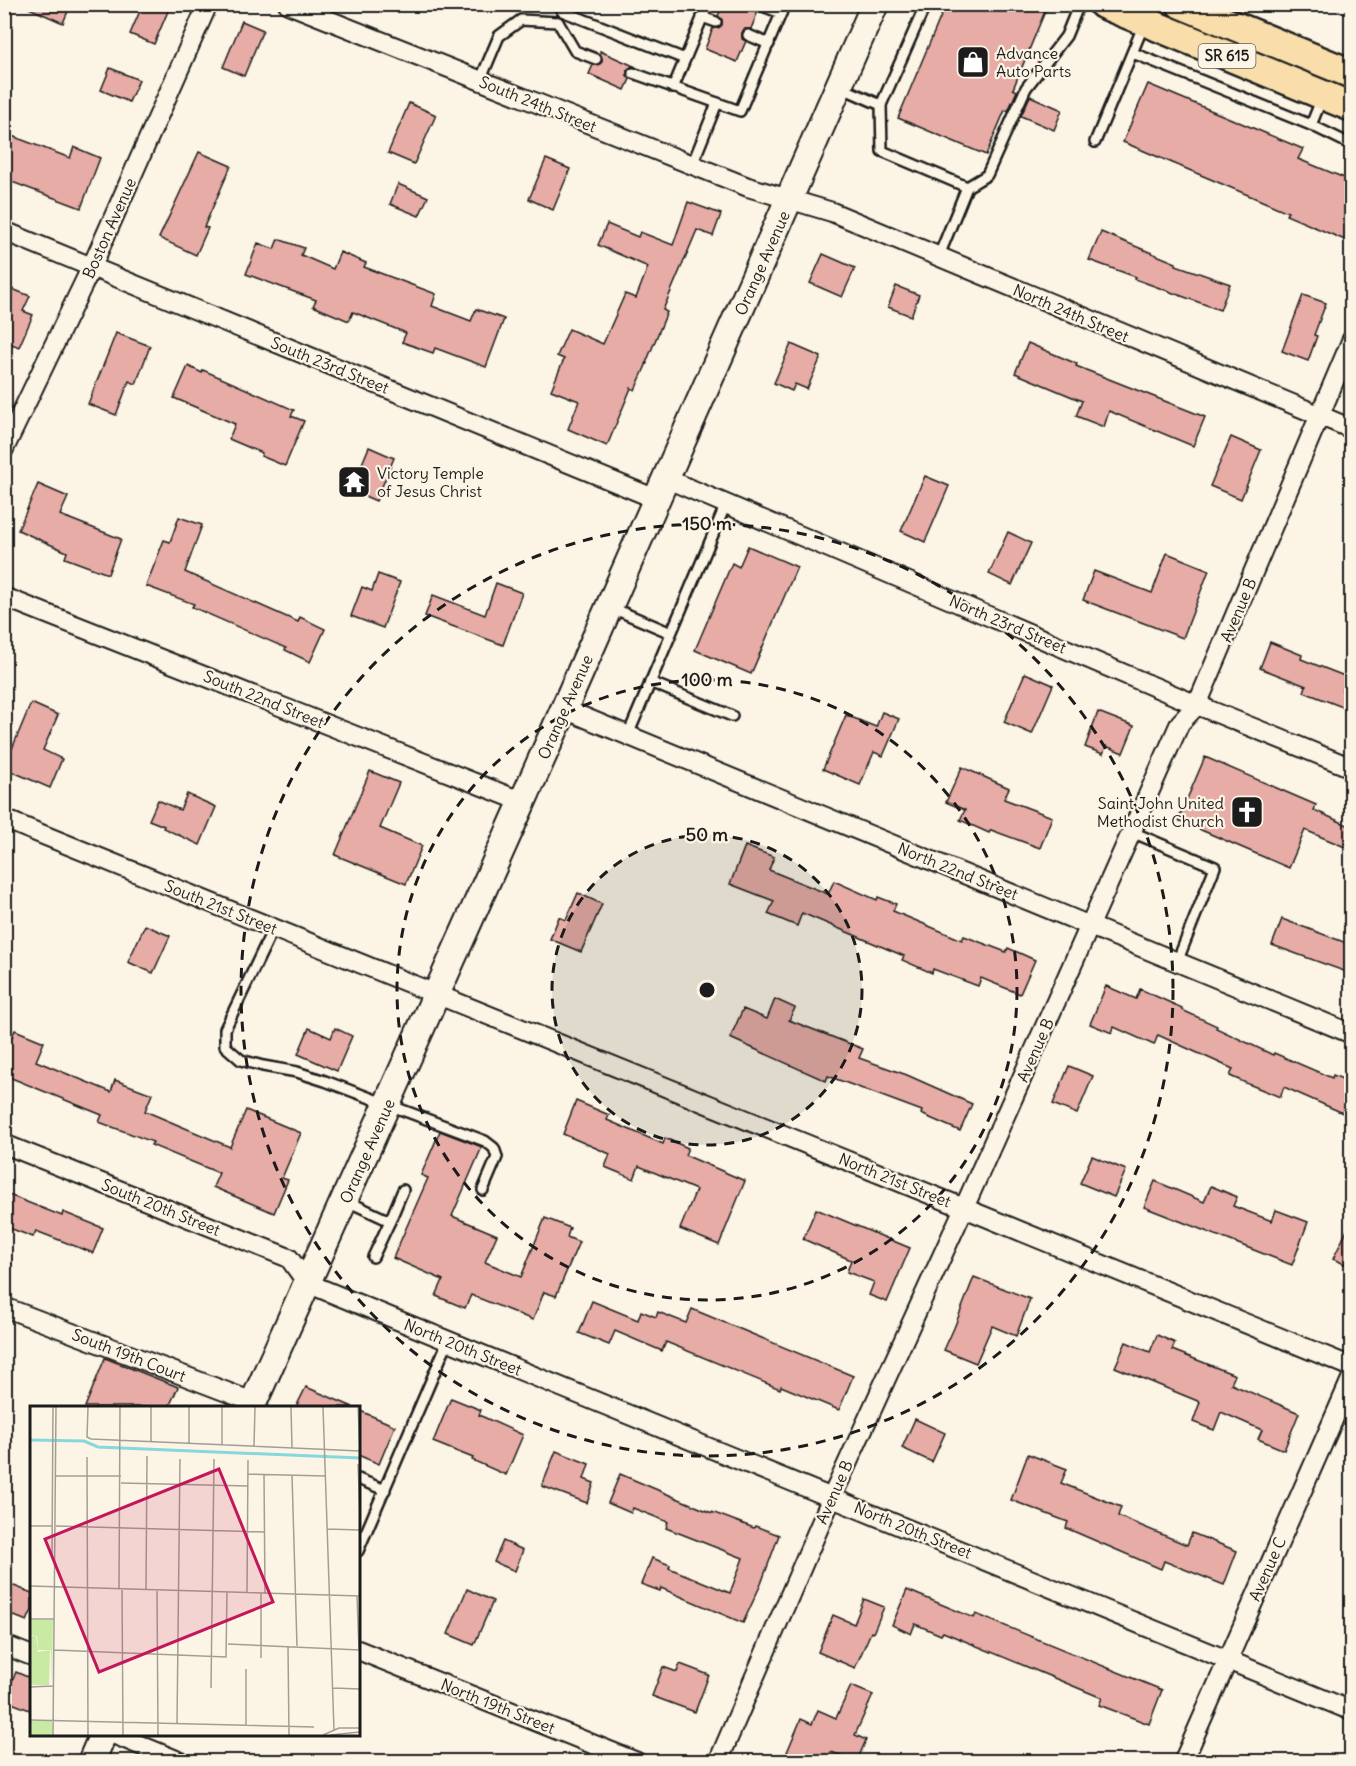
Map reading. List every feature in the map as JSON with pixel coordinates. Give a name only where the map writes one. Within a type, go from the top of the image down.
[{"type":"main road","name":"Orange Avenue","points":[[252,1405],[437,996],[875,4]]},
{"type":"main road","name":"SR 615","points":[[1103,4],[1352,107]]},
{"type":"main road","name":"SR 615","points":[[1182,5],[1352,74]]},
{"type":"main road","points":[[91,1761],[102,1736]]},
{"type":"street","name":"Boston Avenue","points":[[4,449],[92,266],[208,4]]},
{"type":"street","name":"South 24th Street","points":[[288,4],[748,187],[790,199]]},
{"type":"street","name":"North 24th Street","points":[[790,199],[832,212],[1352,429]]},
{"type":"street","name":"South 23rd Street","points":[[4,231],[660,489]]},
{"type":"street","name":"Avenue B","points":[[718,1761],[832,1497],[964,1208],[1180,723],[1197,705],[1352,339]]},
{"type":"street","name":"North 23rd Street","points":[[660,489],[726,504],[1197,705],[1352,768]]},
{"type":"street","name":"South 22nd Street","points":[[4,597],[523,802]]},
{"type":"street","name":"North 22nd Street","points":[[564,709],[1352,1034]]},
{"type":"street","name":"South 21st Street","points":[[4,819],[437,996]]},
{"type":"street","name":"North 21st Street","points":[[437,996],[1352,1367]]},
{"type":"street","name":"South 20th Street","points":[[4,1144],[289,1258],[307,1283]]},
{"type":"street","name":"North 20th Street","points":[[307,1283],[1352,1711]]},
{"type":"street","name":"South 19th Court","points":[[4,1307],[252,1405]]},
{"type":"street","name":"Avenue C","points":[[1183,1761],[1352,1377]]},
{"type":"street","points":[[4,1645],[30,1655]]},
{"type":"street","name":"North 19th Street","points":[[360,1651],[637,1761]]},
{"type":"street","points":[[117,1736],[182,1761]]},
{"type":"lane","points":[[673,88],[708,4]]},
{"type":"lane","points":[[926,4],[881,105],[882,151],[967,187]]},
{"type":"lane","points":[[938,258],[967,187],[987,175],[1026,88],[1066,36],[1079,4]]},
{"type":"lane","points":[[633,73],[740,111],[783,9],[760,5]]},
{"type":"lane","points":[[558,22],[564,8],[685,59]]},
{"type":"lane","points":[[702,17],[716,22]]},
{"type":"lane","points":[[480,81],[499,36],[513,25],[521,20],[558,22]]},
{"type":"lane","points":[[1095,142],[1145,21]]},
{"type":"lane","points":[[558,22],[575,51],[596,59]]},
{"type":"lane","points":[[748,35],[769,44]]},
{"type":"lane","points":[[1133,53],[1311,125],[1352,145]]},
{"type":"lane","points":[[838,87],[881,105]]},
{"type":"lane","points":[[1311,125],[1323,95]]},
{"type":"lane","points":[[692,165],[717,103]]},
{"type":"lane","points":[[628,735],[726,504]]},
{"type":"lane","points":[[609,607],[671,633]]},
{"type":"lane","points":[[650,682],[732,716]]},
{"type":"lane","points":[[1132,832],[1215,867],[1177,962]]},
{"type":"lane","points":[[273,929],[225,1029],[225,1046],[241,1060],[297,1072],[485,1141],[494,1148],[497,1157],[483,1190]]},
{"type":"lane","points":[[373,1257],[403,1190]]},
{"type":"lane","points":[[344,1200],[390,1221]]},
{"type":"lane","points":[[360,1546],[448,1341]]},
{"type":"lane","points":[[360,1480],[385,1490]]},
{"type":"building","points":[[20,4],[71,4],[63,23]]},
{"type":"building","points":[[143,4],[171,4],[154,44],[130,34]]},
{"type":"building","points":[[723,4],[753,4],[758,11],[751,29],[744,29],[742,33],[742,39],[746,41],[737,62],[705,49],[713,28],[722,25],[722,20],[718,16]]},
{"type":"building","name":"Advance Auto Parts","points":[[946,4],[1048,4],[1013,89],[1017,91],[1008,111],[1005,110],[986,155],[898,118]]},
{"type":"building","points":[[242,21],[263,30],[244,76],[223,67]]},
{"type":"building","points":[[600,51],[636,67],[627,70],[630,79],[625,90],[589,74],[593,65],[602,62]]},
{"type":"building","points":[[110,68],[139,80],[129,102],[101,90]]},
{"type":"building","points":[[1148,84],[1303,149],[1298,159],[1352,181],[1352,243],[1286,215],[1288,212],[1123,142]]},
{"type":"building","points":[[1030,96],[1062,110],[1054,130],[1021,116]]},
{"type":"building","points":[[409,103],[436,115],[414,164],[388,153]]},
{"type":"building","points":[[4,133],[70,158],[74,147],[100,158],[81,208],[4,179]]},
{"type":"building","points":[[199,152],[231,166],[204,227],[208,228],[196,255],[159,238]]},
{"type":"building","points":[[546,159],[570,169],[553,210],[529,199]]},
{"type":"building","points":[[398,184],[428,197],[419,216],[390,204]]},
{"type":"building","points":[[688,202],[721,214],[713,236],[697,230],[663,310],[667,312],[647,363],[635,390],[631,388],[607,446],[568,429],[579,401],[551,390],[564,359],[557,356],[569,329],[603,344],[625,294],[636,298],[648,267],[598,245],[607,224],[638,237],[640,232],[673,245]]},
{"type":"building","points":[[1101,232],[1176,263],[1176,265],[1230,284],[1220,310],[1089,260]]},
{"type":"building","points":[[278,239],[304,248],[301,255],[333,269],[340,252],[366,263],[364,267],[436,294],[432,306],[471,321],[476,309],[504,319],[486,367],[435,348],[433,353],[402,342],[406,333],[353,312],[349,321],[313,306],[316,300],[246,274],[258,243],[274,249]]},
{"type":"building","points":[[823,254],[855,268],[842,297],[810,283]]},
{"type":"building","points":[[896,286],[919,295],[911,316],[888,307]]},
{"type":"building","points":[[12,289],[30,296],[23,311],[33,315],[19,347],[4,341],[4,306]]},
{"type":"building","points":[[1303,295],[1326,303],[1314,335],[1317,336],[1308,361],[1282,351]]},
{"type":"building","points":[[116,333],[150,346],[136,384],[129,381],[116,415],[88,404]]},
{"type":"building","points":[[1028,343],[1077,364],[1076,366],[1205,417],[1193,446],[1109,411],[1104,427],[1076,416],[1082,401],[1015,373]]},
{"type":"building","points":[[791,344],[821,357],[807,389],[795,384],[792,391],[774,383]]},
{"type":"building","points":[[188,366],[202,373],[203,370],[294,410],[291,416],[304,421],[285,466],[229,439],[235,424],[174,398]]},
{"type":"building","points":[[1231,437],[1261,450],[1241,499],[1210,486]]},
{"type":"building","points":[[369,447],[394,458],[376,501],[351,490]]},
{"type":"building","points":[[925,476],[949,486],[925,542],[901,531]]},
{"type":"building","points":[[38,484],[68,497],[60,515],[121,539],[108,574],[65,558],[67,552],[18,530]]},
{"type":"building","points":[[179,517],[202,525],[185,572],[298,622],[300,617],[325,629],[310,662],[285,650],[286,648],[192,607],[194,604],[146,586],[164,540],[170,542]]},
{"type":"building","points":[[1008,532],[1031,543],[1012,585],[989,574]]},
{"type":"building","points":[[748,546],[797,567],[751,674],[695,650],[732,563],[739,567]]},
{"type":"building","points":[[1167,553],[1209,570],[1183,638],[1083,600],[1094,571],[1152,593]]},
{"type":"building","points":[[378,574],[400,582],[383,628],[351,616],[362,587],[372,591]]},
{"type":"building","points":[[496,583],[522,593],[503,645],[425,616],[433,595],[485,615]]},
{"type":"building","points":[[1270,642],[1302,655],[1301,659],[1347,677],[1342,690],[1350,693],[1345,708],[1304,692],[1306,686],[1260,668]]},
{"type":"building","points":[[1025,673],[1053,685],[1032,734],[1004,722]]},
{"type":"building","points":[[31,703],[58,715],[43,750],[62,759],[50,788],[4,768]]},
{"type":"building","points":[[882,712],[899,719],[883,756],[874,752],[860,785],[823,769],[846,715],[876,727]]},
{"type":"building","points":[[1098,712],[1134,726],[1123,753],[1106,746],[1103,754],[1085,747]]},
{"type":"building","name":"Saint John United Methodist Church","points":[[1205,757],[1316,805],[1314,810],[1352,827],[1352,850],[1305,830],[1289,868],[1178,820]]},
{"type":"building","points":[[962,767],[1009,788],[1004,799],[1052,817],[1040,848],[991,830],[989,833],[960,820],[965,810],[946,802]]},
{"type":"building","points":[[370,771],[399,783],[380,828],[422,846],[406,884],[335,855]]},
{"type":"building","points":[[187,794],[216,807],[200,845],[149,820],[158,800],[180,810]]},
{"type":"building","points":[[745,846],[774,857],[769,870],[828,894],[834,881],[877,900],[878,897],[896,904],[893,911],[962,940],[964,936],[1006,952],[1008,948],[1035,960],[1020,994],[981,978],[978,986],[933,969],[932,973],[902,960],[904,956],[802,913],[797,926],[768,914],[774,901],[730,884]]},
{"type":"building","points":[[578,893],[602,904],[581,952],[550,939],[559,917],[566,920]]},
{"type":"building","points":[[1282,919],[1352,945],[1352,974],[1272,945]]},
{"type":"building","points":[[145,925],[170,936],[153,973],[128,962]]},
{"type":"building","points":[[1106,986],[1136,999],[1140,989],[1273,1055],[1274,1053],[1332,1078],[1333,1075],[1352,1083],[1352,1117],[1284,1087],[1280,1097],[1246,1083],[1230,1076],[1233,1069],[1158,1035],[1154,1045],[1114,1027],[1112,1033],[1090,1024]]},
{"type":"building","points":[[775,999],[795,1008],[789,1020],[863,1049],[859,1058],[907,1075],[972,1104],[960,1131],[921,1114],[922,1111],[828,1076],[826,1081],[730,1038],[743,1009],[767,1019]]},
{"type":"building","points":[[309,1028],[331,1038],[335,1028],[352,1036],[337,1071],[298,1054]]},
{"type":"building","points":[[15,1030],[44,1042],[36,1061],[111,1092],[115,1080],[152,1094],[145,1111],[230,1147],[246,1110],[301,1133],[282,1178],[288,1180],[274,1213],[213,1187],[219,1173],[151,1145],[153,1142],[99,1122],[102,1115],[4,1075],[4,1055]]},
{"type":"building","points":[[1069,1066],[1093,1076],[1077,1114],[1053,1104]]},
{"type":"building","points":[[576,1101],[609,1115],[607,1120],[663,1144],[665,1138],[688,1148],[685,1155],[745,1181],[719,1245],[680,1229],[696,1190],[639,1166],[634,1179],[605,1167],[610,1154],[563,1134]]},
{"type":"building","points":[[440,1131],[482,1147],[452,1216],[497,1235],[485,1262],[521,1277],[545,1218],[570,1228],[567,1237],[579,1242],[556,1296],[544,1292],[533,1320],[471,1295],[465,1308],[436,1296],[443,1280],[393,1258],[428,1178],[421,1175]]},
{"type":"building","points":[[1092,1156],[1126,1170],[1114,1197],[1080,1183]]},
{"type":"building","points":[[1155,1181],[1204,1202],[1211,1186],[1237,1197],[1233,1206],[1272,1221],[1276,1210],[1308,1222],[1292,1265],[1144,1207]]},
{"type":"building","points":[[4,1193],[62,1216],[63,1212],[103,1228],[93,1253],[36,1231],[33,1237],[4,1226]]},
{"type":"building","points":[[816,1209],[910,1248],[887,1302],[869,1295],[874,1282],[847,1272],[851,1260],[803,1239]]},
{"type":"building","points":[[1352,1220],[1352,1267],[1333,1259]]},
{"type":"building","points":[[974,1277],[1030,1299],[1016,1336],[992,1326],[976,1363],[944,1350]]},
{"type":"building","points":[[592,1301],[638,1320],[641,1311],[656,1317],[658,1312],[686,1323],[692,1309],[853,1376],[839,1410],[781,1386],[780,1389],[666,1342],[662,1351],[615,1331],[609,1345],[579,1333]]},
{"type":"building","points":[[1157,1335],[1175,1343],[1172,1350],[1235,1375],[1231,1384],[1299,1413],[1284,1450],[1258,1439],[1262,1430],[1221,1412],[1214,1430],[1193,1422],[1200,1402],[1115,1367],[1126,1342],[1150,1352]]},
{"type":"building","points":[[105,1358],[178,1387],[169,1406],[85,1406]]},
{"type":"building","points":[[306,1387],[351,1406],[296,1406]]},
{"type":"building","points":[[451,1398],[481,1410],[479,1415],[523,1435],[506,1475],[472,1460],[473,1458],[433,1442]]},
{"type":"building","points":[[360,1411],[395,1426],[379,1464],[360,1456]]},
{"type":"building","points":[[915,1419],[945,1433],[932,1462],[902,1448]]},
{"type":"building","points":[[556,1451],[589,1464],[584,1479],[594,1483],[587,1503],[542,1486]]},
{"type":"building","points":[[1028,1454],[1067,1469],[1061,1483],[1121,1507],[1118,1516],[1187,1545],[1192,1533],[1237,1551],[1224,1585],[1164,1561],[1161,1569],[1066,1528],[1068,1522],[1011,1500]]},
{"type":"building","points":[[620,1474],[712,1513],[779,1535],[761,1584],[743,1623],[661,1588],[660,1591],[641,1584],[652,1558],[670,1565],[669,1568],[730,1593],[743,1558],[666,1528],[668,1522],[633,1508],[631,1513],[608,1503]]},
{"type":"building","points":[[503,1541],[523,1550],[515,1571],[494,1562]]},
{"type":"building","points":[[4,1582],[30,1592],[30,1614],[27,1621],[4,1612]]},
{"type":"building","points":[[467,1589],[493,1601],[474,1645],[448,1634]]},
{"type":"building","points":[[907,1590],[974,1618],[976,1614],[1162,1690],[1149,1724],[1099,1705],[1102,1698],[943,1632],[941,1635],[915,1624],[911,1634],[892,1625]]},
{"type":"building","points":[[864,1599],[884,1607],[855,1668],[818,1652],[833,1615],[854,1624]]},
{"type":"building","points":[[680,1664],[709,1675],[695,1712],[652,1696],[663,1667],[677,1672]]},
{"type":"building","points":[[16,1672],[30,1678],[30,1710],[4,1700]]},
{"type":"building","points":[[851,1686],[873,1695],[855,1735],[866,1740],[857,1761],[831,1752],[827,1761],[808,1761],[787,1752],[801,1719],[812,1724],[818,1710],[836,1718]]},
{"type":"place","name":"Advance Auto Parts","points":[[973,62]]},
{"type":"place","name":"Victory Temple of Jesus Christ","points":[[354,482]]},
{"type":"place","name":"Saint John United Methodist Church","points":[[1247,812]]}]
